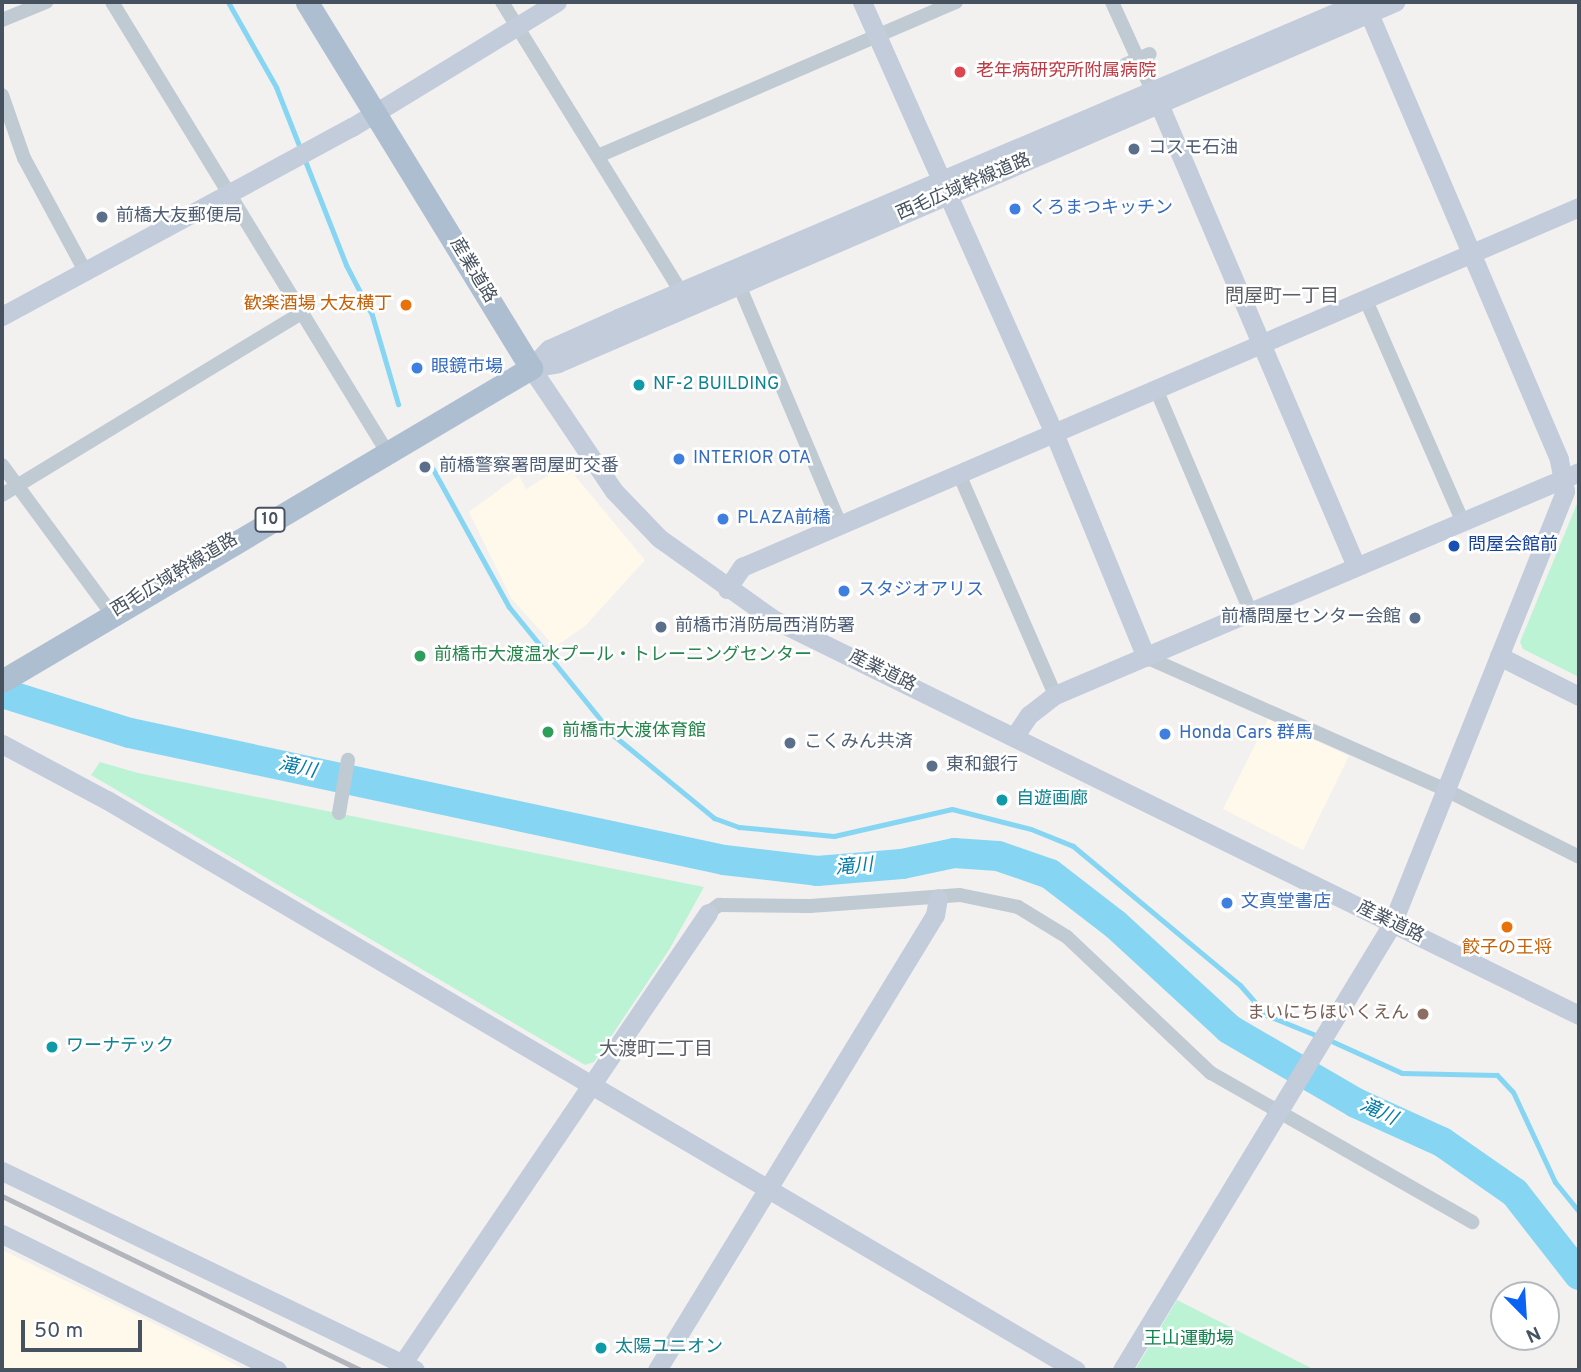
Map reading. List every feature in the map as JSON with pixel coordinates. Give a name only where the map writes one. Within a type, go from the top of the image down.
[{"type":"main road","name":"産業道路","points":[[307,2],[531,368]]},
{"type":"main road","name":"西毛広域幹線道路","points":[[9,672],[531,368]]},
{"type":"street","points":[[2,20],[46,2]]},
{"type":"street","points":[[112,2],[387,452]]},
{"type":"street","points":[[502,2],[682,293]]},
{"type":"street","points":[[2,316],[375,113],[557,2]]},
{"type":"street","points":[[862,2],[1054,433],[1146,657],[1448,791],[1579,857]]},
{"type":"street","points":[[598,156],[956,2]]},
{"type":"street","points":[[1112,2],[1262,342],[1356,566]]},
{"type":"street","name":"西毛広域幹線道路","points":[[531,368],[549,349],[944,189],[1365,6],[1395,2]]},
{"type":"street","points":[[1122,1370],[1280,1105],[1316,1054],[1392,924],[1448,791],[1572,475],[1471,252],[1365,6]]},
{"type":"street","points":[[1125,65],[1150,54]]},
{"type":"street","points":[[2,95],[24,158],[85,271]]},
{"type":"street","name":"西毛広域幹線道路","points":[[531,368],[558,363],[739,285],[944,189]]},
{"type":"street","points":[[726,589],[742,567],[1471,252],[1578,209]]},
{"type":"street","points":[[739,285],[840,524]]},
{"type":"street","points":[[1365,298],[1462,520]]},
{"type":"street","points":[[2,495],[301,313]]},
{"type":"street","name":"産業道路","points":[[531,368],[614,491],[659,538],[726,589],[773,619],[1579,1015]]},
{"type":"street","points":[[1156,389],[1251,610]]},
{"type":"street","points":[[2,465],[111,613]]},
{"type":"street","points":[[958,474],[1055,695]]},
{"type":"street","points":[[1014,737],[1029,715],[1055,695],[1572,475]]},
{"type":"street","points":[[1499,656],[1579,696]]},
{"type":"street","points":[[2,744],[56,771],[768,1186],[1076,1370]]},
{"type":"street","points":[[339,813],[348,760]]},
{"type":"street","points":[[657,1370],[934,915],[938,898]]},
{"type":"street","points":[[2,1171],[408,1367],[591,1083],[708,913],[719,905],[810,906],[938,898],[1000,900],[1051,925],[1211,1073],[1280,1105],[1472,1222]]},
{"type":"street","points":[[2,1234],[276,1370]]},
{"type":"shaded area","points":[[566,465],[645,560],[585,626],[555,647],[511,598],[469,512],[519,475],[526,489]]},
{"type":"shaded area","points":[[1268,719],[1349,756],[1303,850],[1223,809]]},
{"type":"shaded area","points":[[2,1250],[141,1317],[246,1370],[2,1370]]},
{"type":"green space","points":[[1579,499],[1579,677],[1523,649],[1520,642]]},
{"type":"green space","points":[[100,762],[138,773],[704,887],[669,950],[594,1062],[585,1065],[91,775]]},
{"type":"green space","name":"王山運動場","points":[[1177,1300],[1315,1370],[1135,1370]]},
{"type":"waterway","points":[[228,2],[276,87],[346,265],[372,315],[398,404]]},
{"type":"waterway","points":[[430,464],[509,607],[613,735],[714,818],[739,827],[834,836],[952,809],[1031,829],[1073,846],[1240,985],[1266,1015],[1318,1036]]},
{"type":"waterway","name":"滝川","points":[[2,693],[130,733],[724,860],[817,871],[902,864],[954,853],[998,856],[1050,874],[1115,924],[1229,1029],[1356,1103],[1442,1142],[1515,1193],[1579,1275]]},
{"type":"waterway","points":[[1327,1039],[1402,1073],[1497,1075],[1513,1092],[1555,1182],[1579,1212]]},
{"type":"railway","points":[[2,1196],[360,1370]]},
{"type":"place","name":"老年病研究所附属病院","points":[[960,72]]},
{"type":"place","name":"コスモ石油","points":[[1134,149]]},
{"type":"place","name":"くろまつキッチン","points":[[1015,209]]},
{"type":"place","name":"前橋大友郵便局","points":[[102,217]]},
{"type":"place","name":"歓楽酒場 大友横丁","points":[[406,305]]},
{"type":"place","name":"眼鏡市場","points":[[417,368]]},
{"type":"place","name":"NF-2 BUILDING","points":[[639,385]]},
{"type":"place","name":"INTERIOR OTA","points":[[679,459]]},
{"type":"place","name":"前橋警察署問屋町交番","points":[[425,467]]},
{"type":"place","name":"PLAZA前橋","points":[[723,519]]},
{"type":"place","name":"問屋会館前","points":[[1454,546]]},
{"type":"place","name":"スタジオアリス","points":[[844,591]]},
{"type":"place","name":"前橋問屋センター会館","points":[[1415,618]]},
{"type":"place","name":"前橋市消防局西消防署","points":[[661,627]]},
{"type":"place","name":"前橋市大渡温水プール・トレーニングセンター","points":[[420,656]]},
{"type":"place","name":"前橋市大渡体育館","points":[[548,732]]},
{"type":"place","name":"Honda Cars 群馬","points":[[1165,734]]},
{"type":"place","name":"こくみん共済","points":[[790,743]]},
{"type":"place","name":"東和銀行","points":[[932,766]]},
{"type":"place","name":"自遊画廊","points":[[1002,800]]},
{"type":"place","name":"文真堂書店","points":[[1227,903]]},
{"type":"place","name":"餃子の王将","points":[[1507,927]]},
{"type":"place","name":"まいにちほいくえん","points":[[1423,1014]]},
{"type":"place","name":"ワーナテック","points":[[52,1047]]},
{"type":"place","name":"太陽ユニオン","points":[[601,1348]]},
{"type":"district","name":"問屋町一丁目","points":[[1282,298]]},
{"type":"district","name":"大渡町二丁目","points":[[656,1051]]}]
